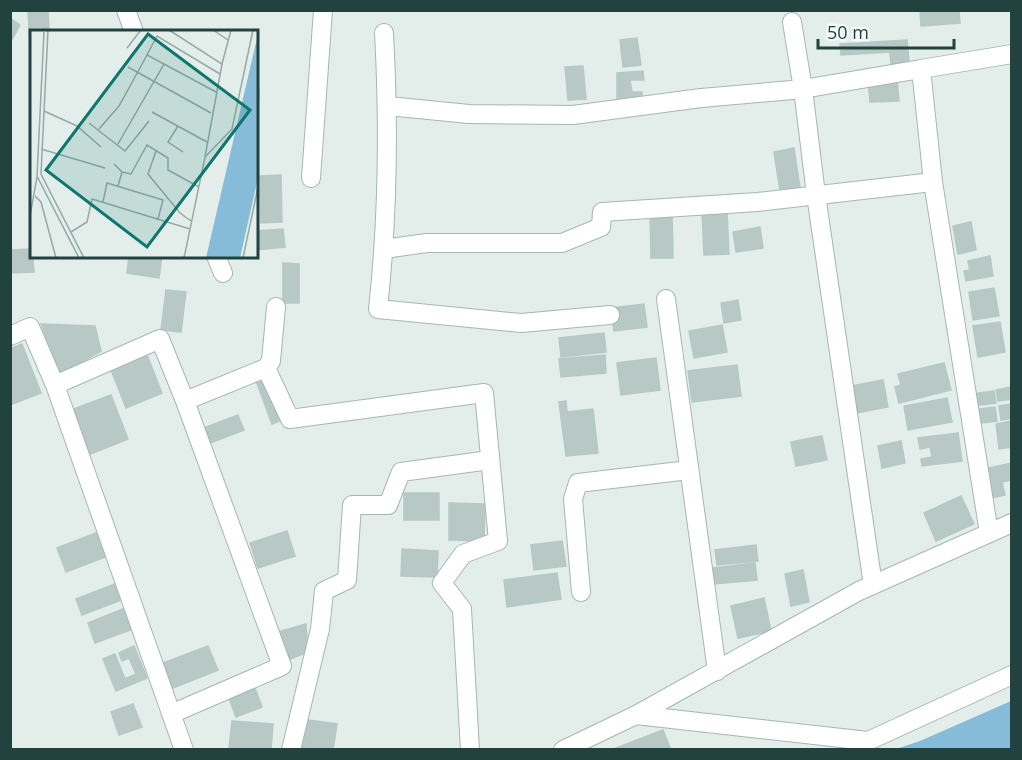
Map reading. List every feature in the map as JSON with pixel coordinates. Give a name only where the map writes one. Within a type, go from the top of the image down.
[{"type":"street","points":[[126,10],[133,30]]},
{"type":"street","points":[[311,178],[323,10]]},
{"type":"street","points":[[792,22],[873,585]]},
{"type":"street","points":[[384,33],[388,106],[384,249],[378,309],[521,323],[610,315]]},
{"type":"street","points":[[388,106],[469,114],[573,115],[700,98],[803,89],[1011,54]]},
{"type":"street","points":[[921,69],[933,182],[989,533]]},
{"type":"street","points":[[384,249],[427,243],[562,243],[601,227],[602,213],[758,202],[933,182]]},
{"type":"street","points":[[666,299],[717,671]]},
{"type":"street","points":[[185,401],[266,368],[271,361],[276,307]]},
{"type":"street","points":[[10,336],[30,327],[55,384],[184,750]]},
{"type":"street","points":[[55,384],[160,339],[282,666],[171,714]]},
{"type":"street","points":[[266,368],[290,419],[484,393],[498,541],[463,554],[442,583],[462,609],[470,750]]},
{"type":"street","points":[[291,750],[320,629],[324,591],[347,580],[352,505],[388,505],[401,472],[490,460]]},
{"type":"street","points":[[581,592],[573,499],[578,483],[689,470]]},
{"type":"street","points":[[563,750],[636,716],[873,585],[1011,523]]},
{"type":"street","points":[[636,716],[868,741],[1011,675]]},
{"type":"water","points":[[1011,701],[1011,749],[896,749],[920,741]]},
{"type":"building","points":[[920,10],[959,10],[960,23],[921,26]]},
{"type":"building","points":[[48,11],[49,30],[30,30],[30,48],[28,12]]},
{"type":"building","points":[[10,18],[20,25],[10,43]]},
{"type":"building","points":[[637,38],[641,65],[623,67],[620,40]]},
{"type":"building","points":[[907,40],[909,62],[891,64],[890,52],[841,55],[840,44]]},
{"type":"building","points":[[583,66],[586,99],[568,100],[565,67]]},
{"type":"building","points":[[643,71],[644,80],[630,80],[632,92],[642,92],[642,106],[617,106],[617,73]]},
{"type":"building","points":[[897,79],[899,101],[870,102],[868,81]]},
{"type":"building","points":[[794,148],[800,188],[780,191],[774,152]]},
{"type":"building","points":[[281,175],[282,222],[261,223],[260,176]]},
{"type":"building","points":[[672,211],[673,258],[651,258],[650,212]]},
{"type":"building","points":[[727,211],[729,254],[704,255],[702,212]]},
{"type":"building","points":[[971,222],[976,250],[958,254],[953,226]]},
{"type":"building","points":[[760,227],[763,248],[736,252],[733,232]]},
{"type":"building","points":[[283,229],[285,247],[258,250],[258,231]]},
{"type":"building","points":[[30,249],[34,272],[11,273],[11,250]]},
{"type":"building","points":[[990,256],[993,276],[966,281],[964,271],[970,270],[968,261]]},
{"type":"building","points":[[129,258],[162,258],[159,278],[127,273]]},
{"type":"building","points":[[283,263],[299,264],[299,303],[283,303]]},
{"type":"building","points":[[994,288],[999,316],[973,320],[969,292]]},
{"type":"building","points":[[166,290],[186,292],[181,332],[161,330]]},
{"type":"building","points":[[738,300],[741,320],[724,323],[721,303]]},
{"type":"building","points":[[644,304],[647,327],[614,331],[611,308]]},
{"type":"building","points":[[1000,322],[1005,352],[978,357],[973,326]]},
{"type":"building","points":[[41,324],[95,326],[101,351],[60,374]]},
{"type":"building","points":[[722,325],[727,352],[694,358],[689,331]]},
{"type":"building","points":[[604,333],[606,352],[561,357],[559,338]]},
{"type":"building","points":[[22,344],[41,393],[10,405],[10,349]]},
{"type":"building","points":[[145,350],[162,393],[126,408],[109,365]]},
{"type":"building","points":[[605,355],[606,373],[561,377],[559,359]]},
{"type":"building","points":[[656,358],[660,390],[621,395],[617,363]]},
{"type":"building","points":[[944,363],[951,390],[899,403],[895,387],[901,385],[898,374]]},
{"type":"building","points":[[737,365],[741,396],[692,402],[688,371]]},
{"type":"building","points":[[267,374],[284,419],[272,424],[255,378]]},
{"type":"building","points":[[883,380],[888,407],[856,413],[851,386]]},
{"type":"building","points":[[1012,387],[1012,399],[998,401],[996,390]]},
{"type":"building","points":[[994,391],[996,403],[972,406],[971,394]]},
{"type":"building","points":[[111,395],[128,439],[88,455],[71,410]]},
{"type":"building","points":[[947,398],[952,422],[908,430],[904,406]]},
{"type":"building","points":[[566,401],[567,412],[593,409],[598,453],[566,456],[559,402]]},
{"type":"building","points":[[1012,404],[1012,418],[1001,420],[999,406]]},
{"type":"building","points":[[995,407],[997,421],[974,424],[972,410]]},
{"type":"building","points":[[238,415],[244,430],[210,443],[204,428]]},
{"type":"building","points":[[1012,421],[1012,447],[999,449],[996,424]]},
{"type":"building","points":[[958,433],[962,461],[922,466],[921,459],[932,457],[930,447],[920,449],[918,438]]},
{"type":"building","points":[[822,436],[827,460],[796,466],[791,442]]},
{"type":"building","points":[[901,441],[905,463],[882,468],[878,446]]},
{"type":"building","points":[[1012,463],[1012,480],[1002,482],[1005,495],[991,498],[984,469]]},
{"type":"building","points":[[404,493],[439,493],[439,520],[404,520]]},
{"type":"building","points":[[961,496],[974,524],[936,541],[924,513]]},
{"type":"building","points":[[449,503],[485,504],[484,541],[449,540]]},
{"type":"building","points":[[287,531],[295,556],[258,568],[250,543]]},
{"type":"building","points":[[96,533],[105,557],[66,572],[57,548]]},
{"type":"building","points":[[562,541],[566,566],[534,570],[531,545]]},
{"type":"building","points":[[756,545],[758,561],[717,565],[715,550]]},
{"type":"building","points":[[402,549],[438,551],[437,577],[401,576]]},
{"type":"building","points":[[755,563],[757,580],[714,584],[713,568]]},
{"type":"building","points":[[803,570],[809,602],[791,606],[785,574]]},
{"type":"building","points":[[557,573],[561,599],[507,607],[504,580]]},
{"type":"building","points":[[115,584],[121,600],[82,615],[76,599]]},
{"type":"building","points":[[764,598],[771,631],[738,638],[731,606]]},
{"type":"building","points":[[130,606],[138,627],[95,643],[88,623]]},
{"type":"building","points":[[306,624],[308,652],[283,662],[274,633]]},
{"type":"building","points":[[134,646],[147,678],[116,691],[103,659],[115,654],[125,679],[136,674],[129,658],[122,661],[119,653]]},
{"type":"building","points":[[208,646],[218,670],[168,690],[158,665]]},
{"type":"building","points":[[253,683],[262,707],[236,717],[227,693]]},
{"type":"building","points":[[133,704],[142,727],[119,735],[111,712]]},
{"type":"building","points":[[301,719],[337,724],[333,750],[297,747]]},
{"type":"building","points":[[232,721],[273,724],[271,750],[229,749]]},
{"type":"building","points":[[663,730],[671,750],[611,750]]}]
